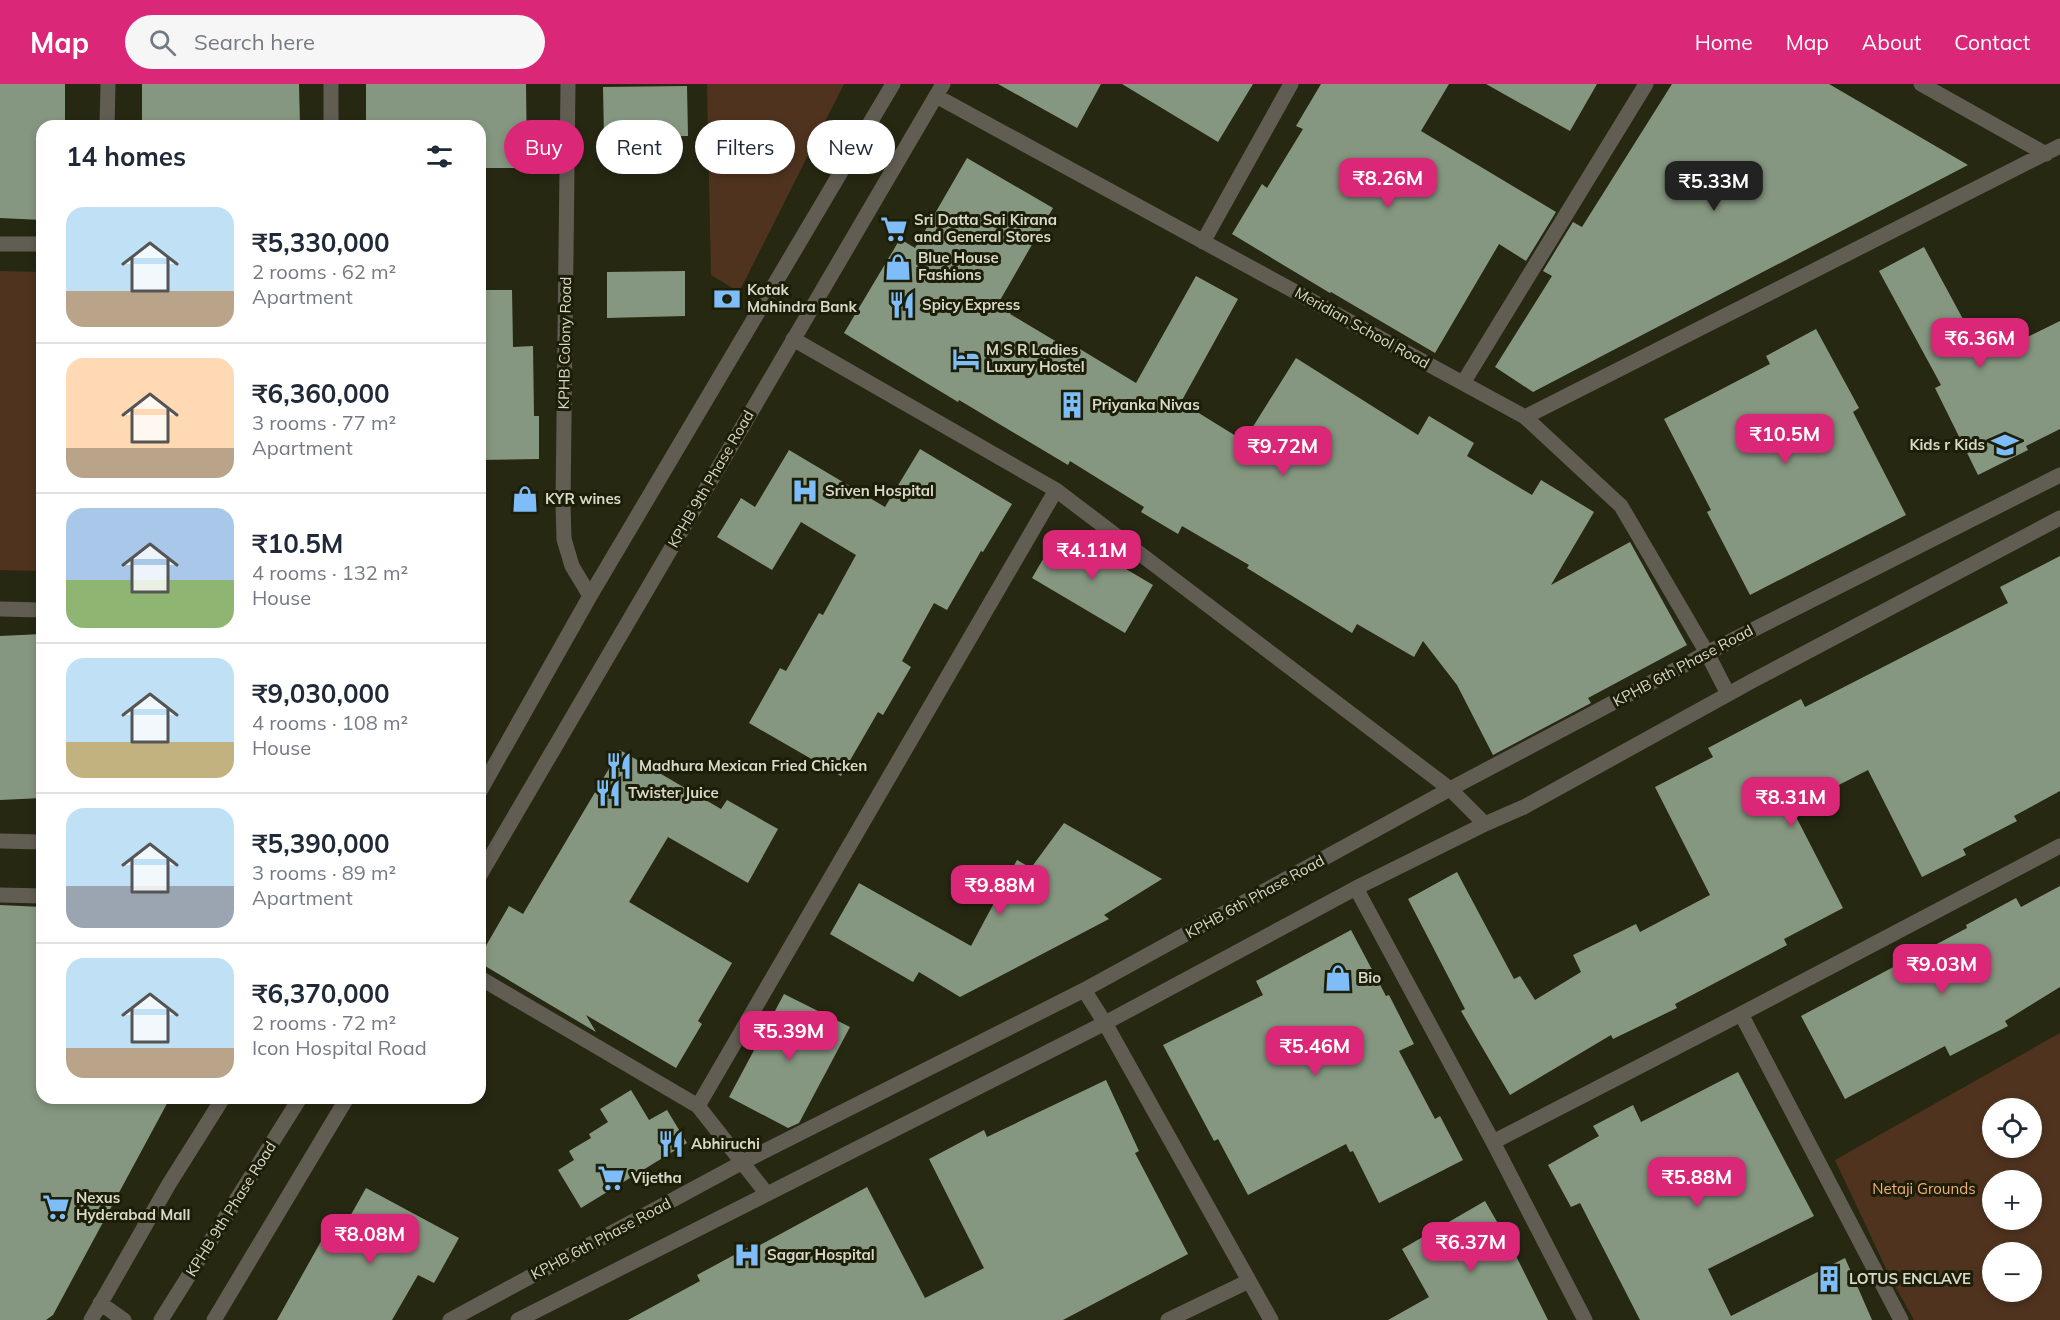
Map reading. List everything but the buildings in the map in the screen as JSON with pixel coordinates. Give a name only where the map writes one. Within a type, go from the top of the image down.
[{"type":"street","points":[[107,120],[108,84]]},
{"type":"street","points":[[331,84],[331,120]]},
{"type":"street","name":"KPHB Colony Road","points":[[568,84],[564,539],[572,566],[590,596]]},
{"type":"street","points":[[486,780],[590,596],[892,84]]},
{"type":"street","points":[[1203,242],[1291,84]]},
{"type":"street","points":[[1462,383],[1646,84]]},
{"type":"street","points":[[1921,84],[2046,154]]},
{"type":"street","name":"Meridian School Road","points":[[939,90],[1203,242],[1525,417],[1621,506],[1707,653],[1728,694]]},
{"type":"street","name":"KPHB 9th Phase Road","points":[[486,865],[939,90]]},
{"type":"street","points":[[1525,417],[2060,146]]},
{"type":"street","points":[[0,244],[36,244]]},
{"type":"street","points":[[793,339],[1056,490],[1450,789],[1485,824]]},
{"type":"street","name":"KPHB 6th Phase Road","points":[[450,1320],[743,1162],[1084,990],[1450,789],[1707,653],[2060,475]]},
{"type":"street","points":[[698,1106],[1056,490]]},
{"type":"street","points":[[518,1320],[1105,1023],[1356,888],[1524,807],[1728,694],[2060,518]]},
{"type":"street","points":[[0,609],[36,609]]},
{"type":"street","points":[[0,841],[36,842]]},
{"type":"street","points":[[1493,1142],[2060,846]]},
{"type":"street","points":[[1356,888],[1493,1142],[1585,1320]]},
{"type":"street","points":[[0,895],[36,896]]},
{"type":"street","points":[[486,982],[698,1106],[767,1194]]},
{"type":"street","points":[[1084,990],[1105,1023],[1271,1320]]},
{"type":"street","points":[[1741,1014],[1901,1320]]},
{"type":"street","points":[[91,1320],[169,1184],[219,1104]]},
{"type":"street","name":"KPHB 9th Phase Road","points":[[161,1320],[296,1104]]},
{"type":"street","points":[[214,1320],[343,1104]]},
{"type":"street","points":[[1168,1320],[1249,1281]]},
{"type":"street","points":[[100,1303],[124,1320]]},
{"type":"green space","points":[[707,84],[844,84],[826,120],[807,120],[807,157],[739,292],[711,275],[709,174],[795,174],[795,120],[708,120]]},
{"type":"green space","points":[[0,271],[36,272],[36,571],[0,570]]},
{"type":"green space","name":"Netaji Grounds","points":[[2060,1033],[2060,1320],[1914,1320],[1891,1279],[1835,1160]]},
{"type":"place","name":"Sri Datta Sai Kirana and General Stores","points":[[894,229]]},
{"type":"place","name":"Blue House Fashions","points":[[898,267]]},
{"type":"place","name":"Kotak Mahindra Bank","points":[[727,299]]},
{"type":"place","name":"Spicy Express","points":[[902,305]]},
{"type":"place","name":"M S R Ladies Luxury Hostel","points":[[966,359]]},
{"type":"place","name":"Priyanka Nivas","points":[[1072,405]]},
{"type":"place","name":"Kids r Kids","points":[[2005,445]]},
{"type":"place","name":"Sriven Hospital","points":[[805,491]]},
{"type":"place","name":"KYR wines","points":[[525,499]]},
{"type":"place","name":"Madhura Mexican Fried Chicken","points":[[619,766]]},
{"type":"place","name":"Twister Juice","points":[[608,793]]},
{"type":"place","name":"Bio","points":[[1338,978]]},
{"type":"place","name":"Abhiruchi","points":[[671,1144]]},
{"type":"place","name":"Vijetha","points":[[611,1178]]},
{"type":"place","name":"Nexus Hyderabad Mall","points":[[56,1207]]},
{"type":"place","name":"Sagar Hospital","points":[[747,1255]]},
{"type":"place","name":"LOTUS ENCLAVE","points":[[1829,1279]]}]
